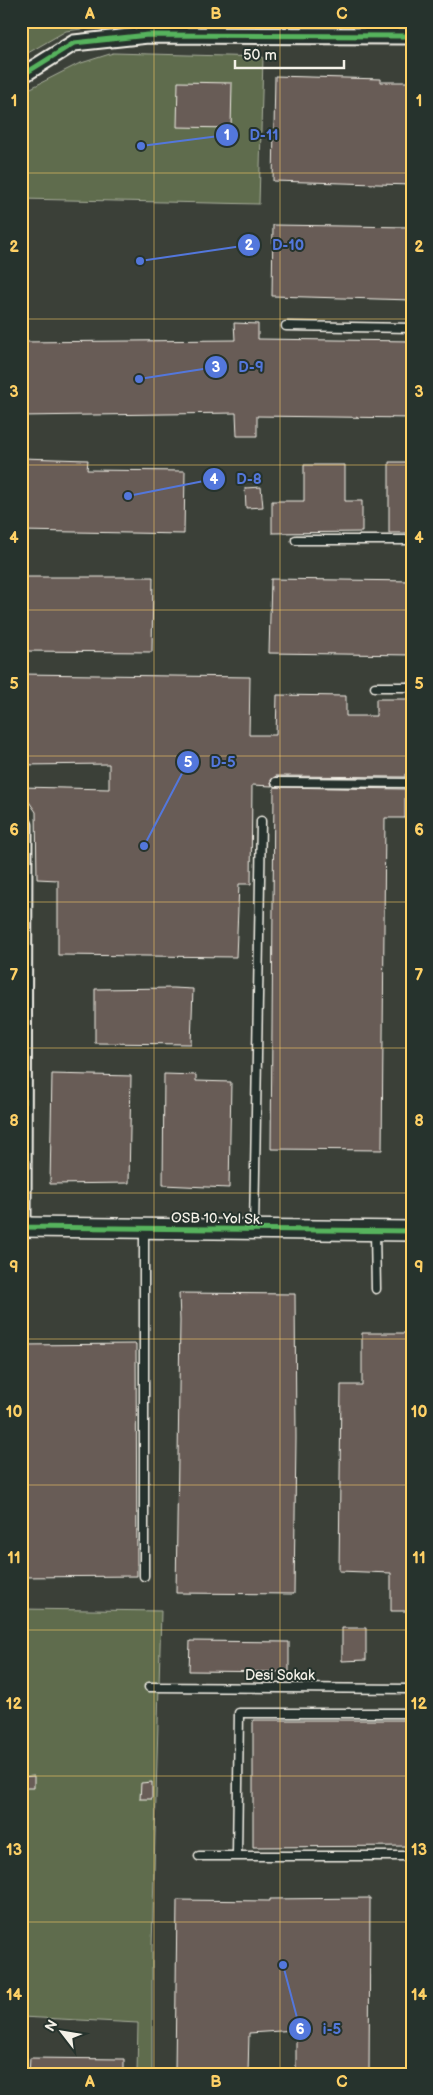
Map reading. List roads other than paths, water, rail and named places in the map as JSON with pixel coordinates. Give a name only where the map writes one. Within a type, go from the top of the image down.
[{"type":"street","points":[[21,76],[74,43],[148,35],[412,36]]},
{"type":"street","points":[[21,819],[24,825],[22,1227]]},
{"type":"street","name":"OSB 10. Yol Sk.","points":[[22,1227],[412,1232]]},
{"type":"lane","points":[[286,326],[412,328]]},
{"type":"lane","points":[[296,540],[412,540]]},
{"type":"lane","points":[[375,687],[412,687]]},
{"type":"lane","points":[[276,782],[412,782]]},
{"type":"lane","points":[[254,1230],[261,822]]},
{"type":"lane","points":[[144,1229],[144,1576]]},
{"type":"lane","points":[[375,1231],[376,1289]]},
{"type":"lane","name":"Desi Sokak","points":[[149,1687],[412,1689]]},
{"type":"lane","points":[[237,1855],[239,1713],[412,1713]]},
{"type":"lane","points":[[199,1856],[412,1856]]},
{"type":"place","name":"D-11","points":[[141,146]]},
{"type":"place","name":"D-10","points":[[140,261]]},
{"type":"place","name":"D-9","points":[[139,379]]},
{"type":"place","name":"D-8","points":[[128,496]]},
{"type":"place","name":"D-5","points":[[144,846]]},
{"type":"place","name":"i-5","points":[[283,1965]]}]
